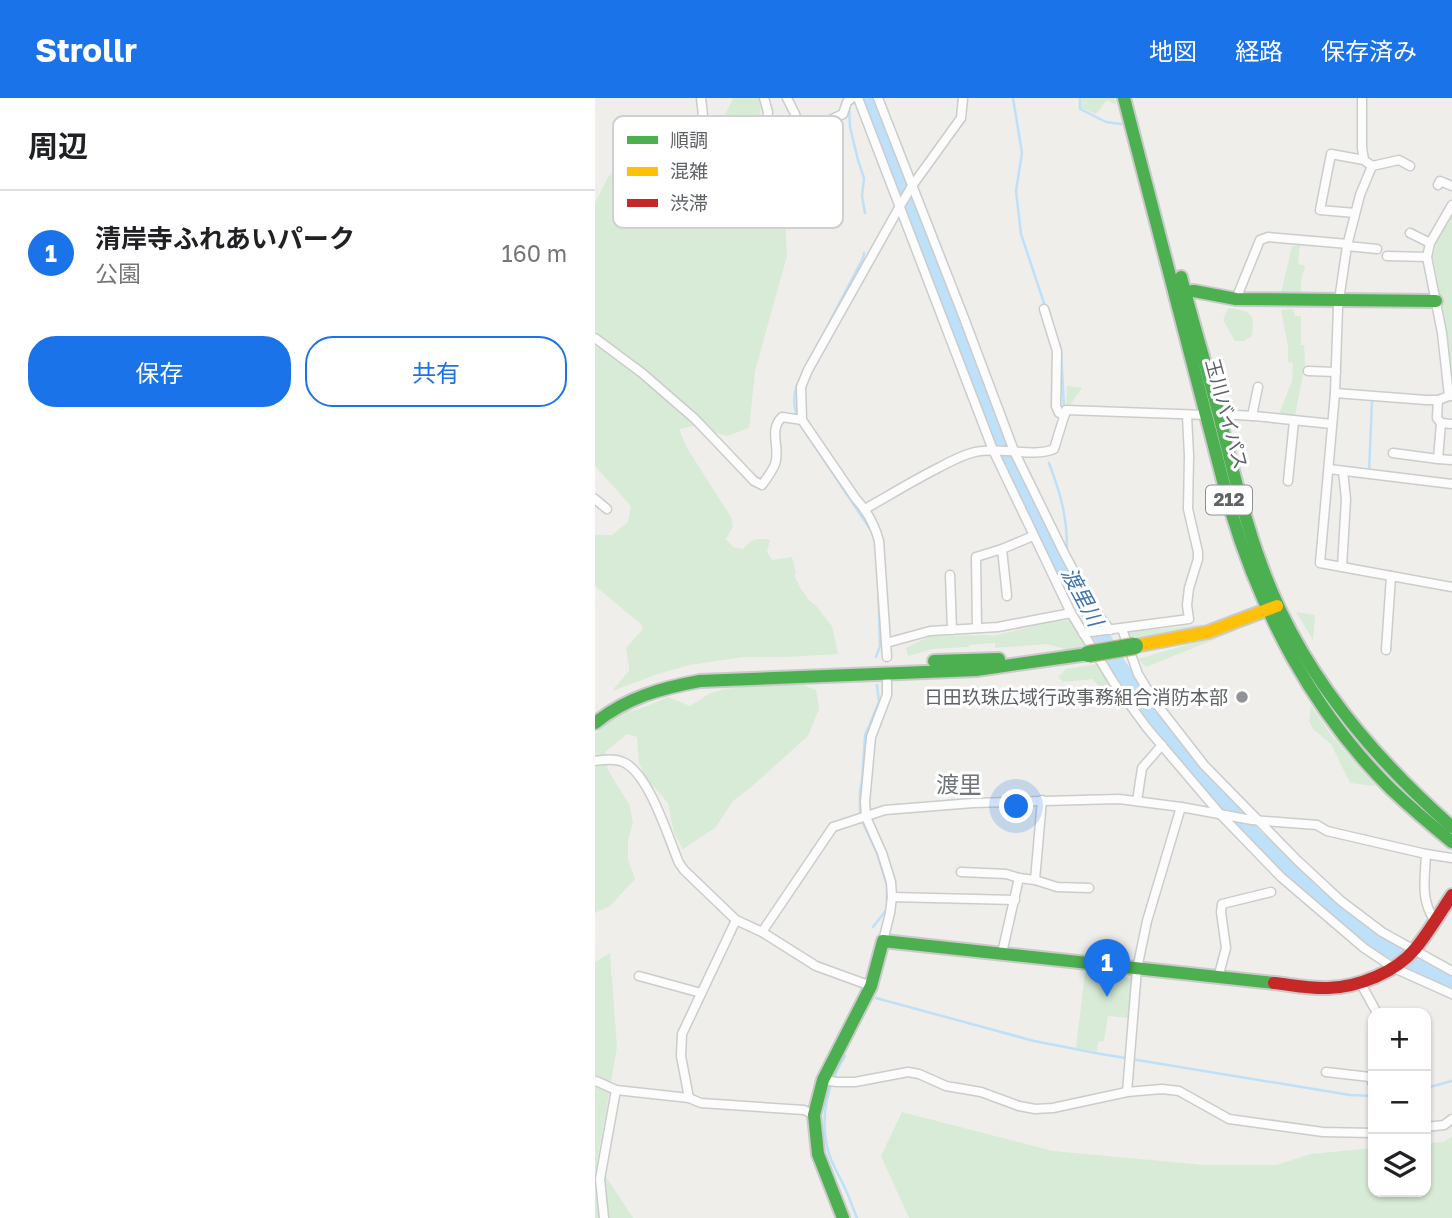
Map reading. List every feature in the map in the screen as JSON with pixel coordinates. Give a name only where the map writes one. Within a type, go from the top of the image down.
[{"type":"main road","name":"玉川バイパス","points":[[1124,98],[1212,415],[1266,578],[1283,644],[1348,740],[1390,787],[1452,842]]},
{"type":"main road","name":"玉川バイパス","points":[[1135,98],[1179,292]]},
{"type":"main road","points":[[1179,292],[1194,291],[1236,299],[1437,301]]},
{"type":"main road","name":"玉川バイパス","points":[[1212,415],[1227,497],[1254,580],[1343,713],[1405,785],[1452,827]]},
{"type":"main road","points":[[1229,624],[1244,612],[1249,604],[1254,580]]},
{"type":"main road","points":[[595,723],[619,705],[677,685],[700,681],[976,670],[1184,637],[1273,607]]},
{"type":"main road","points":[[1229,624],[1253,624],[1271,633],[1283,644]]},
{"type":"main road","points":[[595,713],[605,705],[645,687],[671,677],[695,673],[785,667],[1068,657]]},
{"type":"main road","points":[[843,1218],[818,1154],[814,1115],[871,986],[883,941],[1332,988],[1360,982],[1394,968],[1414,950],[1452,895]]},
{"type":"street","points":[[701,98],[703,116]]},
{"type":"street","points":[[764,98],[767,116]]},
{"type":"street","points":[[787,98],[796,116]]},
{"type":"street","points":[[839,116],[843,114],[847,102],[852,98]]},
{"type":"street","points":[[858,98],[993,450],[1071,613],[1114,683],[1147,728],[1221,815],[1281,877],[1364,948],[1394,968],[1452,994]]},
{"type":"street","points":[[878,98],[1014,451],[1064,553],[1094,608],[1110,630]]},
{"type":"street","points":[[887,657],[879,541],[865,509],[798,419],[801,387],[899,206],[961,118],[963,100],[972,98]]},
{"type":"street","points":[[1362,98],[1364,160]]},
{"type":"street","points":[[1355,213],[1319,210],[1331,154],[1364,160],[1372,166],[1399,160],[1411,166]]},
{"type":"street","points":[[1372,166],[1360,195],[1347,245],[1339,300],[1335,393],[1320,563],[1452,587]]},
{"type":"street","points":[[1438,186],[1440,181],[1452,186]]},
{"type":"street","points":[[1335,393],[1438,400],[1450,396],[1437,301],[1427,257],[1430,243],[1452,205]]},
{"type":"street","points":[[1409,233],[1430,243]]},
{"type":"street","points":[[1236,299],[1260,240],[1268,237],[1377,249]]},
{"type":"street","points":[[1387,256],[1427,257]]},
{"type":"street","points":[[1044,309],[1057,351],[1056,406],[1059,413],[1065,414]]},
{"type":"street","points":[[946,326],[964,318]]},
{"type":"street","points":[[595,338],[642,373],[695,419],[754,481],[762,485],[776,461],[774,429],[777,423],[782,417],[798,419]]},
{"type":"street","points":[[1308,371],[1336,372]]},
{"type":"street","points":[[1252,416],[1258,387]]},
{"type":"street","points":[[1437,459],[1441,423],[1437,418],[1438,400]]},
{"type":"street","points":[[865,509],[962,456],[993,450],[1046,453],[1054,449],[1066,410],[1252,416],[1332,424]]},
{"type":"street","points":[[1083,633],[1189,619],[1189,588],[1198,552],[1188,509],[1187,415]]},
{"type":"street","points":[[1288,481],[1294,421]]},
{"type":"street","points":[[1441,423],[1452,424]]},
{"type":"street","points":[[1393,453],[1452,460]]},
{"type":"street","points":[[1329,469],[1452,484]]},
{"type":"street","points":[[1342,567],[1346,499],[1343,471]]},
{"type":"street","points":[[595,499],[607,509]]},
{"type":"street","points":[[977,628],[976,557],[1033,536]]},
{"type":"street","points":[[1002,549],[1007,596]]},
{"type":"street","points":[[950,575],[952,630]]},
{"type":"street","points":[[1386,650],[1391,576]]},
{"type":"street","points":[[886,643],[930,631],[998,626],[1071,613]]},
{"type":"street","points":[[1122,629],[1136,670],[1155,702],[1204,765],[1255,820],[1341,901],[1382,932],[1452,971]]},
{"type":"street","points":[[883,941],[890,913],[891,882],[882,853],[863,818],[871,737],[887,695],[887,682]]},
{"type":"street","points":[[1137,801],[1142,768],[1162,745]]},
{"type":"street","points":[[595,761],[619,760],[638,774],[647,786],[679,863],[736,920],[762,932],[816,966],[871,986]]},
{"type":"street","points":[[762,932],[833,827],[885,810],[1042,800],[1119,799],[1255,820],[1317,825],[1327,831],[1452,858]]},
{"type":"street","points":[[1035,880],[1042,800]]},
{"type":"street","points":[[1127,1092],[1137,969],[1147,921],[1181,807]]},
{"type":"street","points":[[1426,854],[1425,900],[1427,910],[1435,921]]},
{"type":"street","points":[[961,872],[1006,873],[1057,887],[1089,888]]},
{"type":"street","points":[[1002,953],[1019,878]]},
{"type":"street","points":[[1218,978],[1226,948],[1222,904],[1271,892]]},
{"type":"street","points":[[892,897],[1015,900]]},
{"type":"street","points":[[689,1098],[681,1056],[682,1034],[736,920]]},
{"type":"street","points":[[639,976],[701,993]]},
{"type":"street","points":[[1360,982],[1374,1008]]},
{"type":"street","points":[[829,1081],[855,1082],[908,1072],[919,1073],[946,1086],[981,1092],[1035,1109],[1053,1108],[1127,1092],[1162,1089],[1179,1091],[1229,1119],[1323,1132],[1368,1133]]},
{"type":"street","points":[[1326,1072],[1368,1077]]},
{"type":"street","points":[[596,1081],[616,1090],[689,1098],[701,1103],[804,1110],[814,1115]]},
{"type":"street","points":[[604,1218],[600,1179],[616,1090]]},
{"type":"street","points":[[1431,1126],[1444,1125],[1452,1119]]},
{"type":"green space","points":[[733,98],[760,98],[760,116],[725,116]]},
{"type":"green space","points":[[1082,98],[1115,98],[1116,105],[1107,100],[1096,114],[1081,108]]},
{"type":"green space","points":[[696,115],[696,116],[656,116]]},
{"type":"green space","points":[[613,171],[613,228],[786,228],[787,256],[755,371],[749,428],[727,436],[693,426],[679,429],[687,448],[731,517],[733,526],[726,539],[733,547],[743,549],[755,540],[770,540],[767,552],[772,560],[792,557],[796,573],[794,575],[801,589],[832,626],[838,654],[744,657],[689,665],[612,691],[629,671],[626,648],[643,629],[641,624],[595,586],[595,535],[612,535],[628,522],[631,506],[595,466],[595,203]]},
{"type":"green space","points":[[1452,214],[1450,390],[1447,334],[1433,256],[1437,240]]},
{"type":"green space","points":[[1300,245],[1298,264],[1305,266],[1301,294],[1281,293],[1292,246]]},
{"type":"green space","points":[[1228,308],[1250,314],[1253,322],[1252,336],[1244,341],[1235,341],[1223,320]]},
{"type":"green space","points":[[1293,309],[1295,316],[1301,316],[1301,345],[1304,345],[1305,364],[1295,416],[1279,414],[1292,381],[1293,363],[1288,362],[1288,346],[1281,310]]},
{"type":"green space","points":[[1067,386],[1082,388],[1066,408]]},
{"type":"green space","points":[[1296,612],[1315,615],[1313,640]]},
{"type":"green space","points":[[1071,620],[1088,648],[1073,651],[1047,644],[995,648],[995,643],[932,649],[908,656],[906,648],[930,636],[992,636]]},
{"type":"green space","points":[[1203,624],[1168,635],[1129,641],[1128,633],[1132,631]]},
{"type":"green space","points":[[1238,630],[1146,667],[1138,659]]},
{"type":"green space","points":[[1097,664],[1111,688],[1101,689],[1093,679],[1063,682],[1058,677],[1066,669]]},
{"type":"green space","points":[[795,682],[816,690],[819,709],[808,736],[733,801],[715,828],[683,849],[674,833],[668,803],[646,778],[639,763],[637,737],[627,734],[605,752],[608,770],[629,804],[633,822],[628,840],[628,859],[635,879],[610,906],[595,913],[595,734],[620,713],[639,709],[668,697],[690,706],[709,694],[724,689]]},
{"type":"green space","points":[[1311,706],[1331,735],[1375,786],[1350,783],[1331,744],[1313,729],[1309,721]]},
{"type":"green space","points":[[610,953],[617,1047],[597,1163],[633,1218],[595,1218],[595,962]]},
{"type":"green space","points":[[1085,972],[1134,978],[1130,1018],[1108,1016],[1104,1041],[1098,1042],[1097,1051],[1076,1048]]},
{"type":"green space","points":[[902,1112],[1053,1151],[1204,1165],[1276,1165],[1311,1154],[1368,1148],[1368,1197],[1431,1197],[1431,1143],[1444,1142],[1452,1136],[1452,1218],[909,1218],[881,1156]]},
{"type":"waterway","name":"渡里川","points":[[870,98],[1008,456],[1061,563],[1118,665],[1189,763],[1255,837],[1322,899],[1377,942],[1452,981]]},
{"type":"waterway","points":[[1013,98],[1022,153],[1016,191],[1021,234],[1045,306]]},
{"type":"waterway","points":[[1080,98],[1080,109],[1106,122],[1121,124]]},
{"type":"waterway","points":[[854,102],[849,106],[850,127],[864,178],[862,196],[865,213]]},
{"type":"waterway","points":[[815,350],[864,253]]},
{"type":"waterway","points":[[1061,352],[1064,407]]},
{"type":"waterway","points":[[802,375],[794,399],[800,424],[872,532]]},
{"type":"waterway","points":[[1369,472],[1372,401]]},
{"type":"waterway","points":[[1049,463],[1062,504],[1067,547]]},
{"type":"waterway","points":[[876,657],[880,646],[878,576]]},
{"type":"waterway","points":[[860,814],[865,736],[879,702],[877,685]]},
{"type":"waterway","points":[[862,821],[877,853],[887,886],[887,909],[873,927]]},
{"type":"waterway","points":[[876,998],[1034,1041],[1350,1095],[1368,1096]]},
{"type":"waterway","points":[[845,1056],[830,1088],[824,1123],[831,1160],[857,1218]]},
{"type":"waterway","points":[[1431,1087],[1452,1081]]},
{"type":"traffic: fast","points":[[1124,98],[1230,508],[1257,585],[1293,659],[1337,727],[1391,789],[1452,842]]},
{"type":"traffic: fast","points":[[1181,277],[1245,515],[1281,612],[1297,643],[1334,701],[1378,754],[1452,827]]},
{"type":"traffic: fast","points":[[1178,293],[1194,291],[1236,299],[1436,301]]},
{"type":"traffic: fast","points":[[1088,654],[1135,646]]},
{"type":"traffic: fast","points":[[595,723],[619,707],[645,695],[700,681],[976,670],[1088,654]]},
{"type":"traffic: fast","points":[[934,661],[999,659]]},
{"type":"traffic: fast","points":[[843,1218],[818,1154],[814,1115],[823,1080],[871,986],[883,941],[1274,983]]},
{"type":"traffic: slow","points":[[1135,646],[1208,632],[1277,606]]},
{"type":"traffic: jam","points":[[1274,983],[1328,988],[1352,985],[1376,977],[1398,965],[1415,949],[1452,895]]},
{"type":"place","name":"日田玖珠広域行政事務組合消防本部","points":[[1242,697]]},
{"type":"place","name":"清岸寺ふれあいパーク","points":[[1107,997]]},
{"type":"district","name":"渡里","points":[[959,785]]}]
